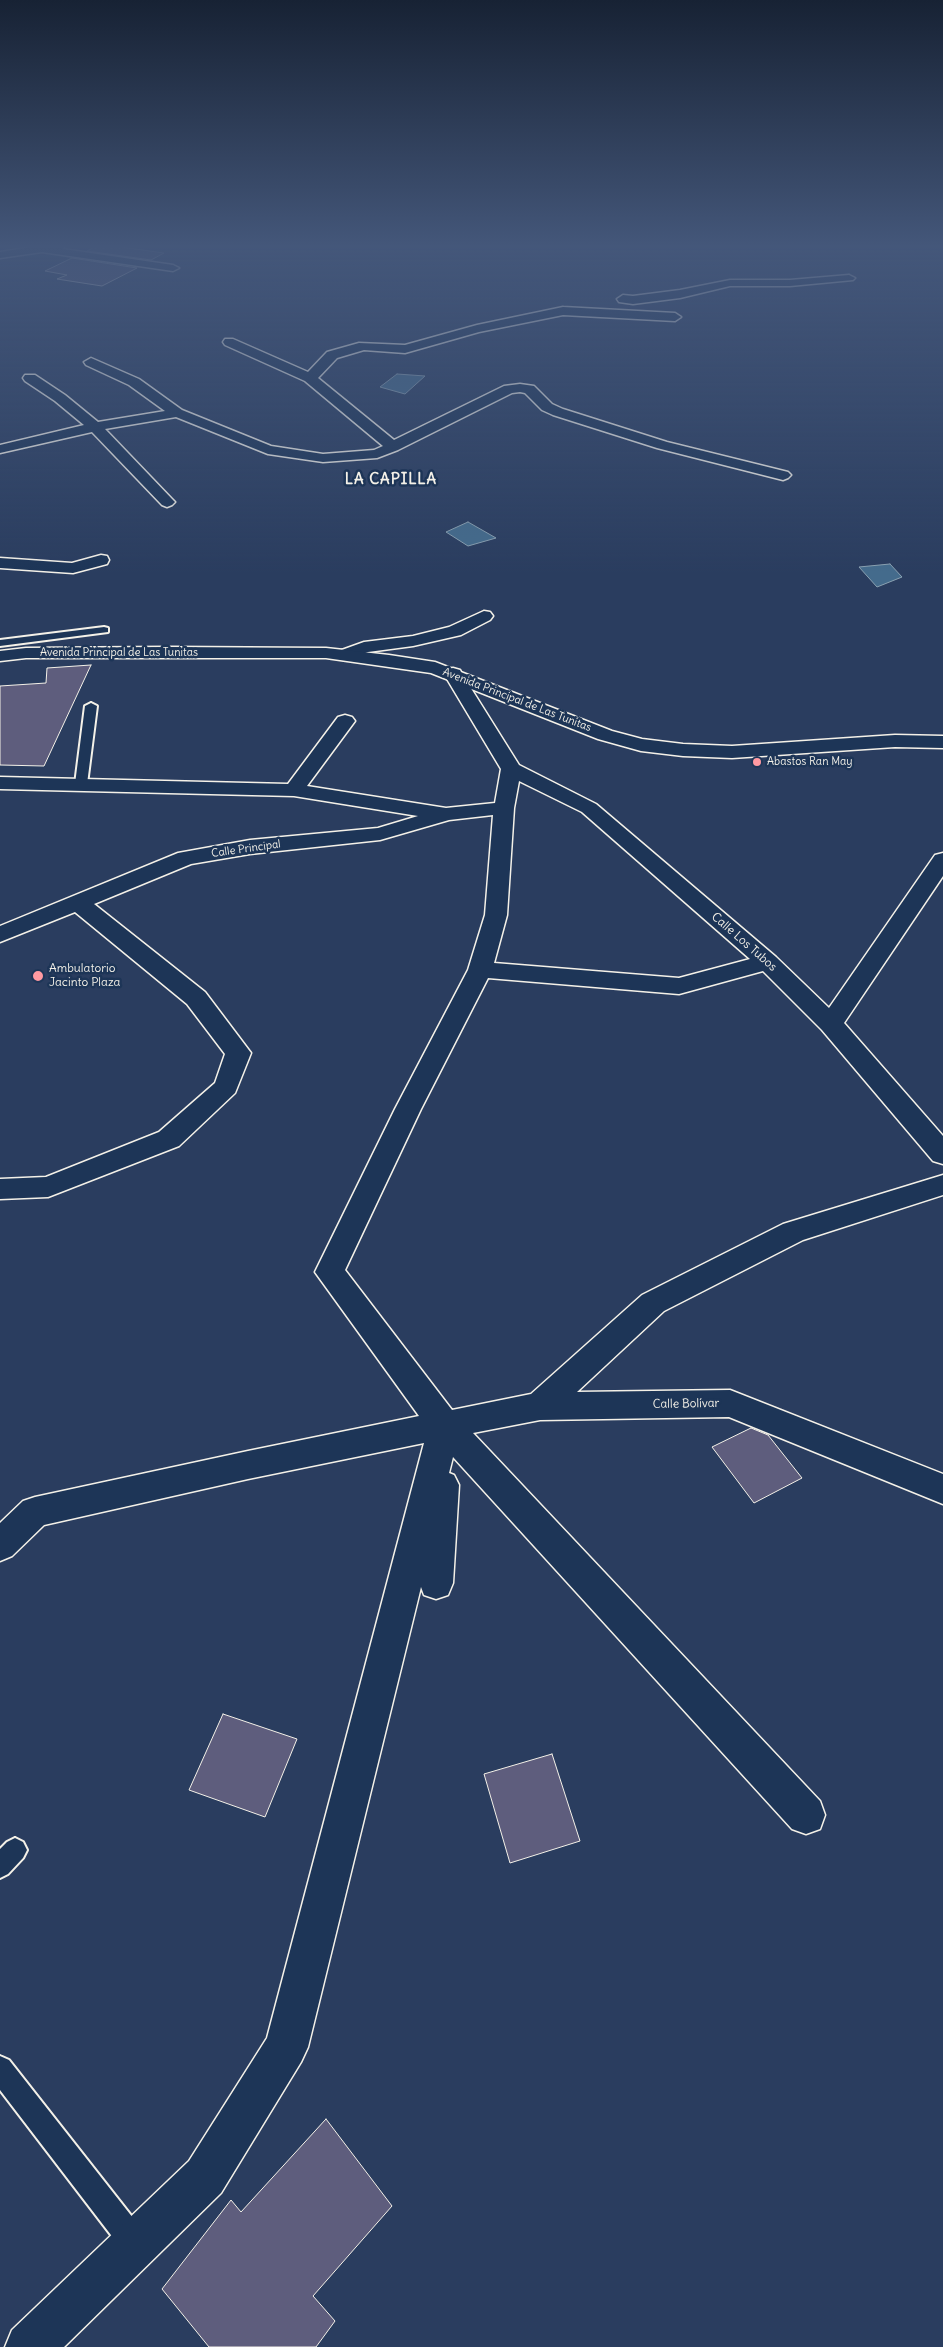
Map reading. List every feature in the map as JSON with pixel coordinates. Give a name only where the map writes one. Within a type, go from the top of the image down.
[{"type":"street","points":[[255,354],[310,378],[393,446]]},
{"type":"street","points":[[310,378],[334,354]]},
{"type":"street","points":[[91,362],[134,382],[177,413],[268,450],[323,458],[377,454],[500,393],[520,388],[529,389],[547,407],[558,412],[662,445],[783,475]]},
{"type":"street","points":[[30,378],[60,398],[95,427],[167,502]]},
{"type":"street","points":[[0,449],[95,427],[177,413]]},
{"type":"street","points":[[0,563],[73,568],[101,560]]},
{"type":"street","points":[[345,655],[364,647],[413,640],[455,631],[484,616]]},
{"type":"street","name":"Avenida Principal de Las Tunitas","points":[[0,656],[26,653],[169,652],[345,655],[389,660],[453,674],[605,735],[641,745],[682,750],[732,752],[895,741],[943,742]]},
{"type":"street","points":[[453,674],[511,769],[504,808],[496,915],[480,970],[408,1109],[330,1272],[445,1426],[806,1815]]},
{"type":"street","points":[[294,790],[345,721]]},
{"type":"street","name":"Calle Los Tubos","points":[[511,769],[589,808],[768,962],[830,1024],[943,1154]]},
{"type":"street","points":[[0,784],[81,784],[294,790],[448,814]]},
{"type":"street","name":"Calle Principal","points":[[0,935],[186,858],[250,847],[380,834],[448,814],[504,808]]},
{"type":"street","points":[[830,1024],[943,860]]},
{"type":"street","points":[[0,1189],[48,1187],[169,1139],[226,1087],[238,1053],[196,998],[77,902]]},
{"type":"street","points":[[480,970],[679,986],[768,962]]},
{"type":"street","points":[[540,1406],[653,1303],[793,1232],[943,1185]]},
{"type":"street","name":"Calle Bolívar","points":[[0,1545],[35,1512],[248,1465],[540,1406],[730,1403],[943,1489]]},
{"type":"street","points":[[436,1583],[445,1426]]},
{"type":"street","points":[[29,2347],[205,2177],[286,2046],[445,1426]]},
{"type":"lane","points":[[0,642],[104,630]]},
{"type":"lane","points":[[81,784],[91,706]]},
{"type":"lane","points":[[0,2069],[136,2244]]},
{"type":"water","points":[[397,374],[425,376],[405,394],[380,387]]},
{"type":"water","points":[[468,522],[496,538],[468,546],[446,532]]},
{"type":"water","points":[[890,564],[902,577],[877,587],[859,567]]},
{"type":"building","points":[[91,665],[44,766],[0,765],[0,686],[46,683],[47,668]]},
{"type":"building","points":[[751,1428],[768,1435],[802,1478],[754,1503],[712,1447]]},
{"type":"building","points":[[223,1714],[297,1739],[265,1817],[189,1790]]},
{"type":"building","points":[[552,1754],[580,1841],[510,1863],[484,1774]]},
{"type":"building","points":[[326,2119],[392,2206],[313,2296],[335,2321],[316,2347],[209,2347],[162,2289],[231,2200],[241,2212]]},
{"type":"place","name":"Abastos Ran May","points":[[757,762]]},
{"type":"place","name":"Ambulatorio Jacinto Plaza","points":[[38,976]]},
{"type":"district","name":"LA CAPILLA","points":[[391,480]]}]
